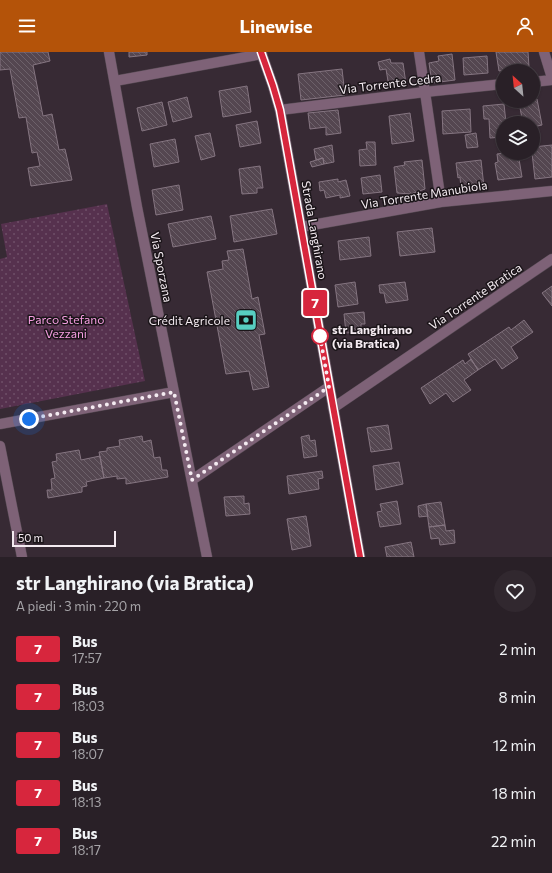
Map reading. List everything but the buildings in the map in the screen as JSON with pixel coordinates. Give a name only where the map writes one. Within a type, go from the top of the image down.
[{"type":"street","name":"Via Sporzana","points":[[109,52],[137,207],[207,557]]},
{"type":"street","points":[[418,52],[426,92],[441,202]]},
{"type":"street","points":[[540,81],[552,79],[544,52]]},
{"type":"street","points":[[115,81],[262,53]]},
{"type":"street","name":"Strada Langhirano","points":[[262,53],[280,110],[360,557]]},
{"type":"street","name":"Via Torrente Cedra","points":[[280,110],[496,85]]},
{"type":"street","name":"Via Torrente Manubiola","points":[[301,228],[441,202],[552,191]]},
{"type":"street","name":"Via Torrente Bratica","points":[[333,408],[552,259]]},
{"type":"street","points":[[192,480],[329,387]]},
{"type":"street","points":[[0,424],[174,392]]},
{"type":"street","points":[[0,446],[22,557]]},
{"type":"green space","name":"Parco Stefano Vezzani","points":[[107,204],[145,381],[0,409],[0,259],[7,257],[1,224]]},
{"type":"bus line","name":"7","points":[[261,52],[280,110],[360,557]]},
{"type":"place","name":"Crédit Agricole","points":[[246,320]]},
{"type":"place","name":"str Langhirano (via Bratica)","points":[[320,336]]},
{"type":"route","points":[[29,419],[174,392],[192,480],[329,387],[320,336]]}]
